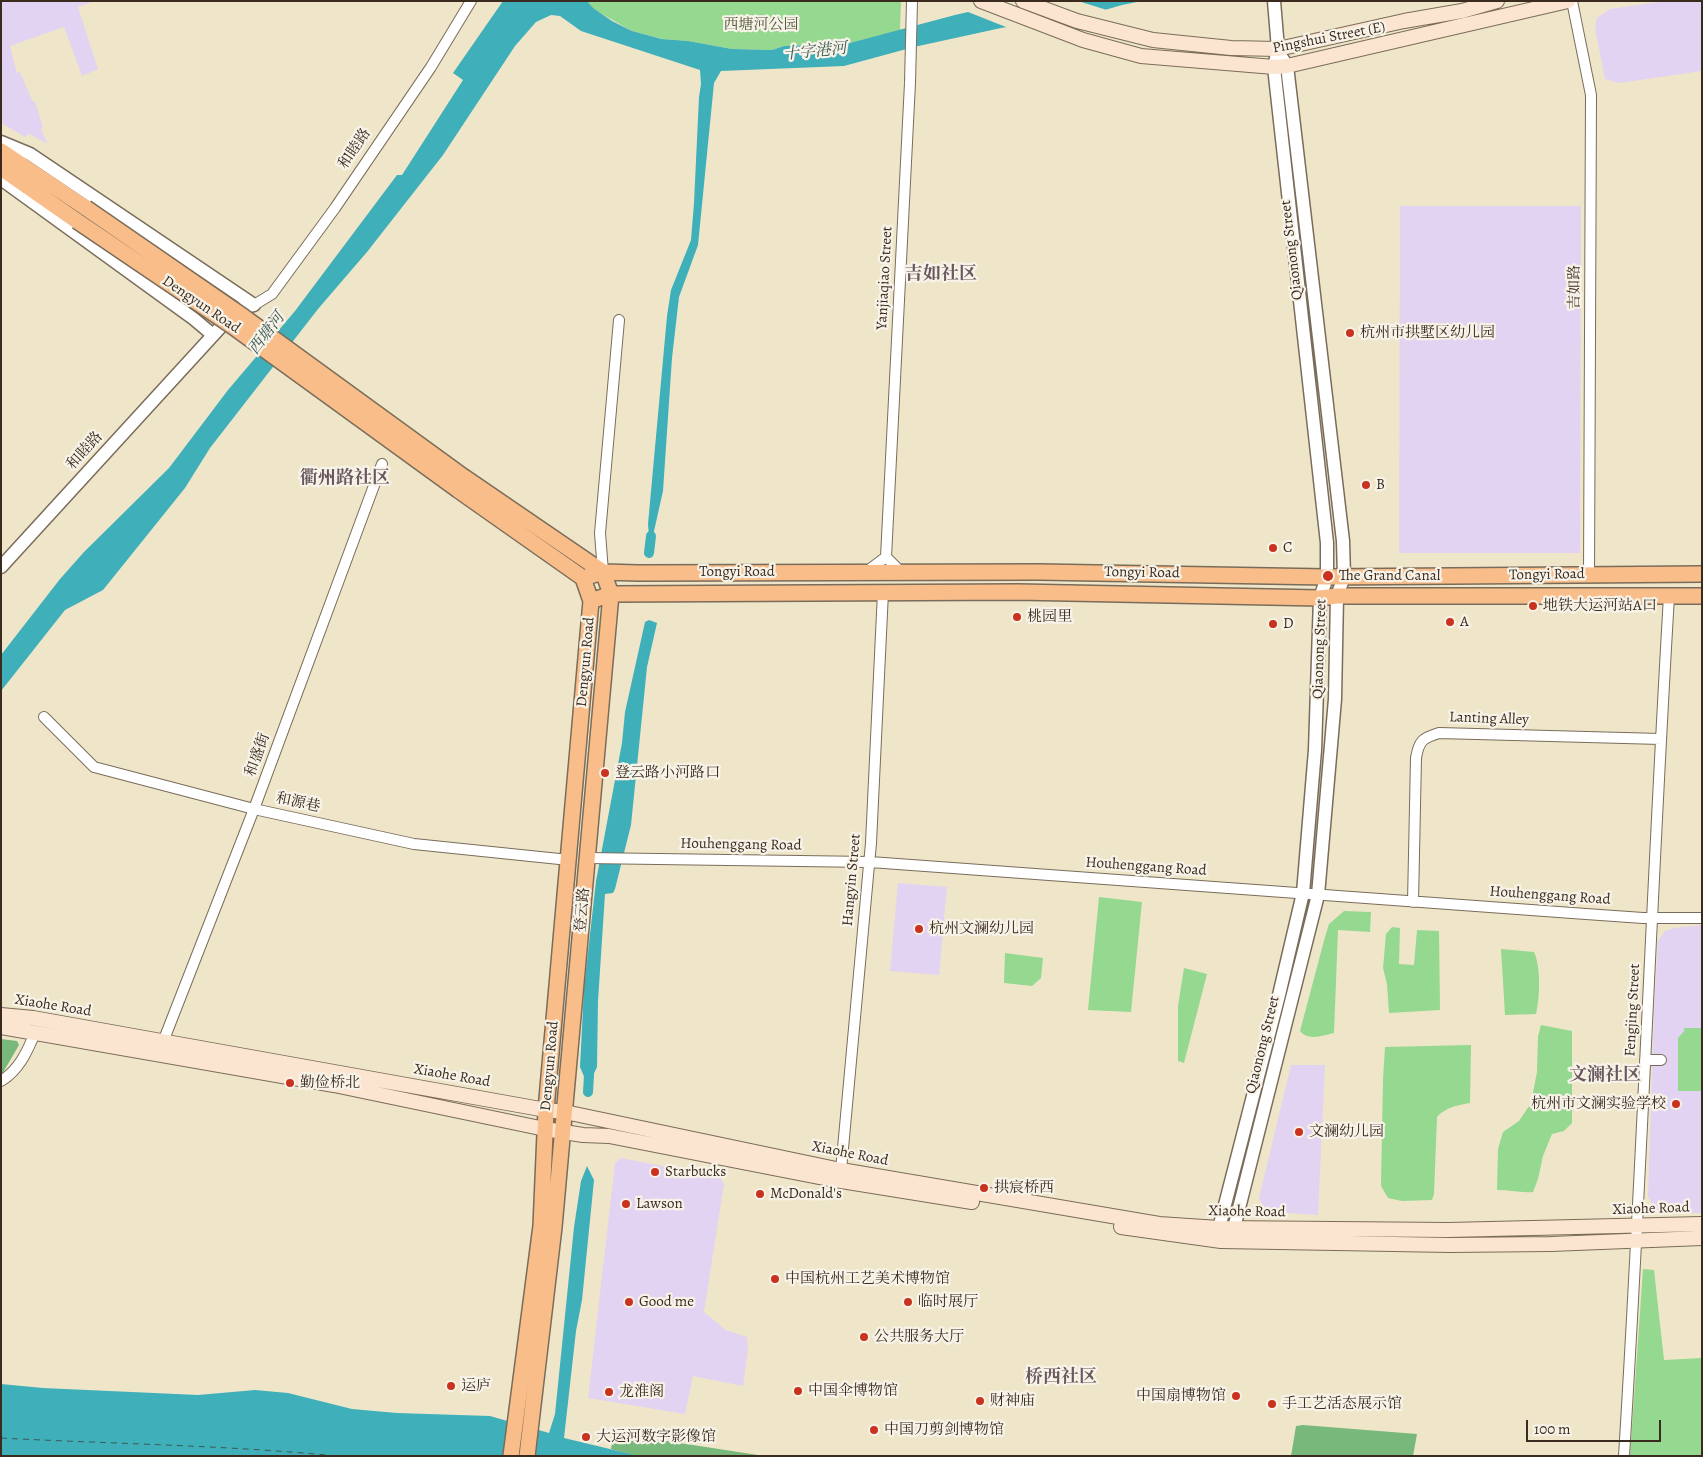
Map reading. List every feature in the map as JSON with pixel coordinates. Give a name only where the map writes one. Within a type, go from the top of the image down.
[{"type":"main road","name":"Pingshui Street (E)","points":[[981,1],[1083,40],[1141,56],[1280,66],[1568,1]]},
{"type":"main road","name":"Pingshui Street (E)","points":[[1023,1],[1076,21],[1153,40],[1231,48],[1278,49],[1404,21],[1462,11],[1497,1]]},
{"type":"main road","name":"Dengyun Road","points":[[1,151],[81,215]]},
{"type":"main road","name":"Dengyun Road","points":[[1,168],[81,215],[244,317],[583,578],[591,601],[546,1110],[548,1226],[527,1456]]},
{"type":"main road","name":"Dengyun Road","points":[[461,484],[603,572]]},
{"type":"main road","name":"Tongyi Road","points":[[583,578],[603,572],[1039,572],[1327,578],[1702,574]]},
{"type":"main road","points":[[603,572],[611,594]]},
{"type":"main road","name":"Tongyi Road","points":[[591,601],[611,594],[884,592],[1111,593],[1320,598],[1337,596],[1702,596]]},
{"type":"main road","name":"登云路","points":[[548,1226],[565,1112],[595,858],[611,594]]},
{"type":"main road","name":"Xiaohe Road","points":[[1,1015],[33,1018],[565,1112],[841,1170],[1220,1234],[1234,1228],[1448,1230],[1702,1224]]},
{"type":"main road","name":"Xiaohe Road","points":[[1,1027],[334,1085],[545,1129],[583,1135],[610,1136],[829,1179],[959,1199],[1146,1232],[1450,1245],[1637,1242],[1702,1238]]},
{"type":"main road","name":"Dengyun Road","points":[[511,1456],[548,1226]]},
{"type":"street","name":"和睦路","points":[[1,567],[238,309],[254,305],[272,294],[335,208],[431,67],[471,1]]},
{"type":"street","name":"Yanjiaqiao Street","points":[[886,557],[912,1]]},
{"type":"street","name":"Qiaonong Street","points":[[1234,1228],[1318,895],[1335,699],[1337,596],[1344,577],[1343,541],[1280,66],[1274,1]]},
{"type":"street","name":"吉如路","points":[[1572,1],[1591,95],[1589,575]]},
{"type":"street","name":"Qiaonong Street","points":[[1220,1234],[1303,893],[1315,750],[1320,598],[1327,578],[1327,543],[1280,66]]},
{"type":"street","points":[[1,142],[30,154],[254,305]]},
{"type":"street","points":[[1,180],[194,319],[213,335]]},
{"type":"street","points":[[603,572],[600,533],[619,320]]},
{"type":"street","name":"和盛街","points":[[159,1055],[162,1041],[254,809],[382,464]]},
{"type":"street","points":[[866,572],[886,557],[901,572]]},
{"type":"street","name":"Hangyin Street","points":[[841,1170],[870,862],[884,592]]},
{"type":"street","name":"Fengjing Street","points":[[1624,1456],[1638,1226],[1660,738],[1670,596]]},
{"type":"street","name":"和源巷","points":[[44,717],[94,767],[254,809],[414,844],[568,860]]},
{"type":"street","name":"Lanting Alley","points":[[1413,902],[1416,758],[1418,745],[1426,737],[1439,733],[1660,738]]},
{"type":"street","name":"Houhenggang Road","points":[[595,858],[870,862],[1413,902],[1652,917],[1702,918]]},
{"type":"street","points":[[1,1081],[13,1073],[36,1034]]},
{"type":"street","points":[[1646,1060],[1661,1060]]},
{"type":"shaded area","points":[[1,1],[95,1],[78,7],[98,69],[82,76],[64,27],[10,46],[17,73],[20,72],[32,100],[35,102],[43,127],[41,130],[48,144],[29,134],[25,137],[1,123]]},
{"type":"shaded area","points":[[1665,1],[1702,1],[1702,71],[1619,83],[1605,79],[1595,28],[1597,18],[1610,9]]},
{"type":"shaded area","points":[[1400,206],[1581,206],[1580,553],[1399,553]]},
{"type":"shaded area","name":"杭州文澜幼儿园","points":[[898,883],[947,887],[939,975],[890,971]]},
{"type":"shaded area","name":"杭州市文澜实验学校","points":[[1702,925],[1702,1213],[1665,1213],[1658,1212],[1648,1197],[1658,941],[1665,931],[1674,928]]},
{"type":"shaded area","name":"文澜幼儿园","points":[[1291,1065],[1325,1065],[1318,1215],[1275,1212],[1267,1209],[1259,1198]]},
{"type":"shaded area","points":[[621,1158],[720,1177],[724,1184],[704,1312],[726,1330],[747,1337],[748,1350],[743,1386],[693,1376],[685,1414],[588,1398],[615,1163]]},
{"type":"green space","name":"西塘河公园","points":[[587,1],[901,1],[900,30],[846,44],[784,46],[772,50],[732,49],[688,41],[663,39],[632,31],[592,8]]},
{"type":"green space","points":[[1099,897],[1142,902],[1131,1012],[1088,1010]]},
{"type":"green space","points":[[1344,911],[1371,912],[1370,932],[1338,930],[1334,1033],[1316,1037],[1307,1036],[1300,1031],[1325,937],[1329,924]]},
{"type":"green space","points":[[1392,927],[1400,928],[1399,964],[1414,965],[1417,930],[1439,931],[1440,1010],[1389,1013],[1387,984],[1383,968],[1386,934]]},
{"type":"green space","points":[[1501,949],[1534,952],[1538,966],[1539,983],[1536,1014],[1505,1015]]},
{"type":"green space","points":[[1005,953],[1043,958],[1041,978],[1032,986],[1004,983]]},
{"type":"green space","points":[[1184,968],[1207,974],[1184,1063],[1178,1061],[1178,1006]]},
{"type":"green space","points":[[1541,1025],[1572,1031],[1572,1123],[1564,1131],[1552,1134],[1543,1156],[1533,1192],[1497,1190],[1498,1149],[1503,1132],[1519,1121],[1531,1103],[1537,1072],[1538,1036]]},
{"type":"green space","points":[[1684,1028],[1702,1028],[1702,1091],[1678,1091],[1678,1038],[1684,1031]]},
{"type":"green space","points":[[1,1039],[17,1041],[19,1045],[1,1076]]},
{"type":"green space","points":[[1471,1045],[1470,1103],[1448,1109],[1437,1117],[1434,1194],[1432,1200],[1402,1201],[1388,1198],[1381,1186],[1385,1047]]},
{"type":"green space","points":[[1643,1269],[1654,1270],[1664,1360],[1702,1358],[1702,1456],[1630,1456]]},
{"type":"green space","points":[[1296,1426],[1417,1434],[1413,1456],[1291,1456]]},
{"type":"green space","points":[[614,1433],[773,1456],[637,1456],[611,1449]]},
{"type":"water","name":"十字港河","points":[[503,1],[587,1],[593,8],[612,21],[632,31],[662,39],[688,41],[732,49],[772,50],[784,46],[846,44],[1016,1],[1142,1],[1098,12],[1001,28],[914,47],[844,66],[721,71],[714,83],[698,245],[679,297],[672,358],[663,491],[650,549],[648,524],[667,316],[671,290],[691,240],[701,84],[700,70],[581,31],[560,16],[551,15],[536,22],[515,46],[443,155],[367,252],[318,309],[210,448],[185,488],[103,590],[65,610],[1,691],[1,655],[60,579],[84,552],[169,468],[228,390],[295,311],[397,175],[402,175],[463,80],[453,73]]},
{"type":"water","points":[[649,620],[657,623],[647,667],[631,825],[615,889],[613,893],[605,894],[598,1001],[597,1067],[588,1086],[580,1067],[584,988],[596,881],[622,743],[625,712],[645,622]]},
{"type":"water","points":[[587,1166],[594,1180],[582,1300],[576,1331],[564,1438],[639,1456],[1,1456],[1,1384],[43,1388],[198,1395],[255,1390],[288,1393],[352,1409],[397,1413],[490,1416],[549,1433],[555,1414],[574,1227],[581,1181]]},
{"type":"pier","points":[[1004,1],[1078,1],[1110,11],[1011,29],[963,10]]},
{"type":"waterway","points":[[649,553],[651,536]]},
{"type":"waterway","points":[[588,1092],[589,1075]]},
{"type":"ferry route","points":[[1,1438],[211,1447],[336,1456]]},
{"type":"place","name":"杭州市拱墅区幼儿园","points":[[1350,333]]},
{"type":"place","name":"B","points":[[1366,485]]},
{"type":"place","name":"C","points":[[1273,548]]},
{"type":"place","name":"The Grand Canal","points":[[1328,576]]},
{"type":"place","name":"地铁大运河站A口","points":[[1533,606]]},
{"type":"place","name":"桃园里","points":[[1017,617]]},
{"type":"place","name":"A","points":[[1450,622]]},
{"type":"place","name":"D","points":[[1273,624]]},
{"type":"place","name":"登云路小河路口","points":[[605,773]]},
{"type":"place","name":"杭州文澜幼儿园","points":[[919,929]]},
{"type":"place","name":"勤俭桥北","points":[[290,1083]]},
{"type":"place","name":"杭州市文澜实验学校","points":[[1676,1104]]},
{"type":"place","name":"文澜幼儿园","points":[[1299,1132]]},
{"type":"place","name":"Starbucks","points":[[655,1172]]},
{"type":"place","name":"拱宸桥西","points":[[984,1188]]},
{"type":"place","name":"McDonald's","points":[[760,1194]]},
{"type":"place","name":"Lawson","points":[[626,1204]]},
{"type":"place","name":"中国杭州工艺美术博物馆","points":[[775,1279]]},
{"type":"place","name":"Good me","points":[[629,1302]]},
{"type":"place","name":"临时展厅","points":[[908,1302]]},
{"type":"place","name":"公共服务大厅","points":[[864,1337]]},
{"type":"place","name":"运庐","points":[[451,1386]]},
{"type":"place","name":"中国伞博物馆","points":[[798,1391]]},
{"type":"place","name":"龙淮阁","points":[[609,1392]]},
{"type":"place","name":"中国扇博物馆","points":[[1236,1396]]},
{"type":"place","name":"财神庙","points":[[980,1401]]},
{"type":"place","name":"手工艺活态展示馆","points":[[1272,1404]]},
{"type":"place","name":"中国刀剪剑博物馆","points":[[874,1430]]},
{"type":"place","name":"大运河数字影像馆","points":[[586,1437]]},
{"type":"district","name":"吉如社区","points":[[941,275]]},
{"type":"district","name":"衢州路社区","points":[[345,479]]},
{"type":"district","name":"文澜社区","points":[[1605,1076]]},
{"type":"district","name":"桥西社区","points":[[1061,1378]]},
{"type":"water label","name":"西塘河","points":[[267,334]]}]
